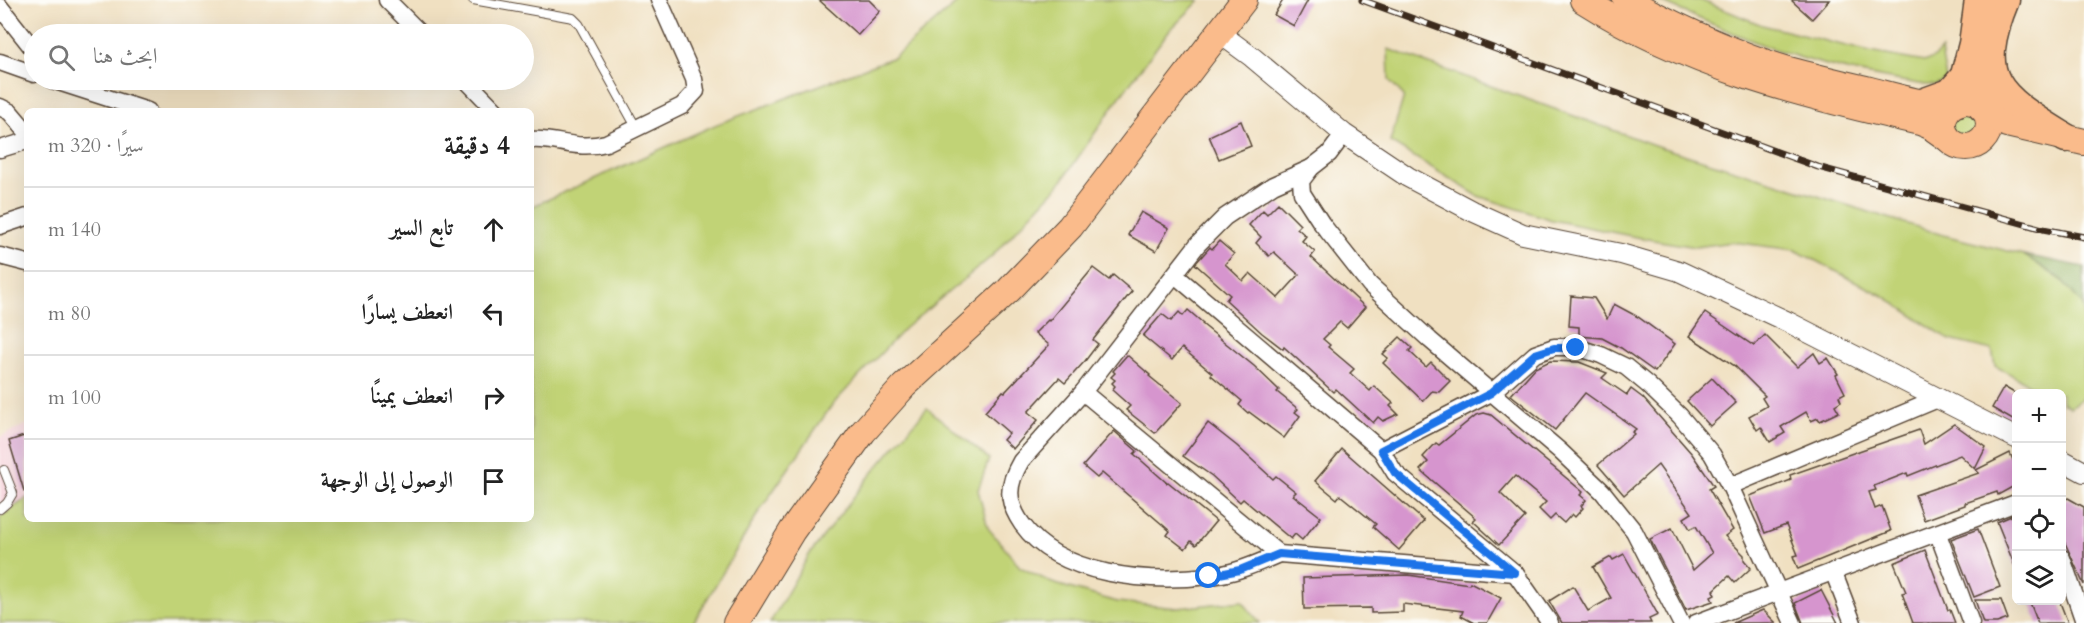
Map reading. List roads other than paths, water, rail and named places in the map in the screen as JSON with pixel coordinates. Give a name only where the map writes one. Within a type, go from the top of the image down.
[{"type":"highway","points":[[1970,106],[1966,75],[1979,0]]},
{"type":"highway","points":[[1970,106],[1983,90],[1993,36],[2005,0]]},
{"type":"highway","points":[[1990,58],[1995,80],[2004,94],[2025,112],[2078,146]]},
{"type":"highway","points":[[1925,102],[1950,93],[1966,75]]},
{"type":"main road","points":[[736,623],[792,531],[863,432],[904,386],[1009,290],[1070,227],[1244,0]]},
{"type":"main road","points":[[1583,0],[1606,15],[1673,48],[1730,72],[1856,108],[1920,122],[1930,126],[1958,146],[2006,140],[2078,146]]},
{"type":"main road","points":[[1626,0],[1669,23],[1753,58],[1827,80],[1925,102],[1970,106],[2007,124],[2078,146]]},
{"type":"main road","points":[[1947,138],[1942,126],[1950,107],[1970,106],[1988,116],[1988,131],[1979,143]]},
{"type":"street","points":[[387,0],[411,24]]},
{"type":"street","points":[[534,140],[579,147],[606,143],[682,106],[696,91],[694,79],[659,0]]},
{"type":"street","points":[[0,7],[24,37]]},
{"type":"street","points":[[1218,32],[1344,134],[1408,177],[1472,211],[1523,234],[1621,254],[1679,271],[1788,322],[2012,436]]},
{"type":"street","points":[[0,62],[24,70]]},
{"type":"street","points":[[86,90],[139,108]]},
{"type":"street","points":[[475,90],[493,108]]},
{"type":"street","points":[[0,107],[10,112],[24,128]]},
{"type":"street","points":[[1344,134],[1329,154],[1311,168],[1273,185],[1225,217],[1198,244],[1083,392],[1021,461],[1014,472],[1009,490],[1012,510],[1029,535],[1052,553],[1075,564],[1104,572],[1147,578],[1209,576],[1240,570],[1279,554],[1515,573]]},
{"type":"street","points":[[0,149],[24,142]]},
{"type":"street","points":[[1311,168],[1302,181],[1302,193],[1322,224],[1370,285],[1430,340],[1560,451],[1602,491],[1634,531],[1681,623]]},
{"type":"street","points":[[0,226],[24,218]]},
{"type":"street","points":[[0,256],[24,262]]},
{"type":"street","points":[[1175,275],[1381,450],[1395,473],[1515,573],[1550,623]]},
{"type":"street","points":[[1381,450],[1491,393],[1535,354],[1554,348],[1576,348],[1601,355],[1626,367],[1648,385],[1680,416],[1712,454],[1730,486],[1793,623]]},
{"type":"street","points":[[1083,392],[1279,554]]},
{"type":"street","points":[[1730,486],[1940,399]]},
{"type":"street","points":[[2066,463],[2084,472]]},
{"type":"street","points":[[1696,623],[2012,505]]},
{"type":"street","points":[[1938,534],[1971,623]]},
{"type":"street","points":[[1833,571],[1853,623]]},
{"type":"street","points":[[2066,572],[2084,622]]},
{"type":"lane","points":[[473,0],[573,18],[579,24],[636,127]]},
{"type":"lane","points":[[0,509],[13,493],[4,470]]},
{"type":"railway","points":[[1362,0],[1818,167],[2043,229],[2084,237]]}]
